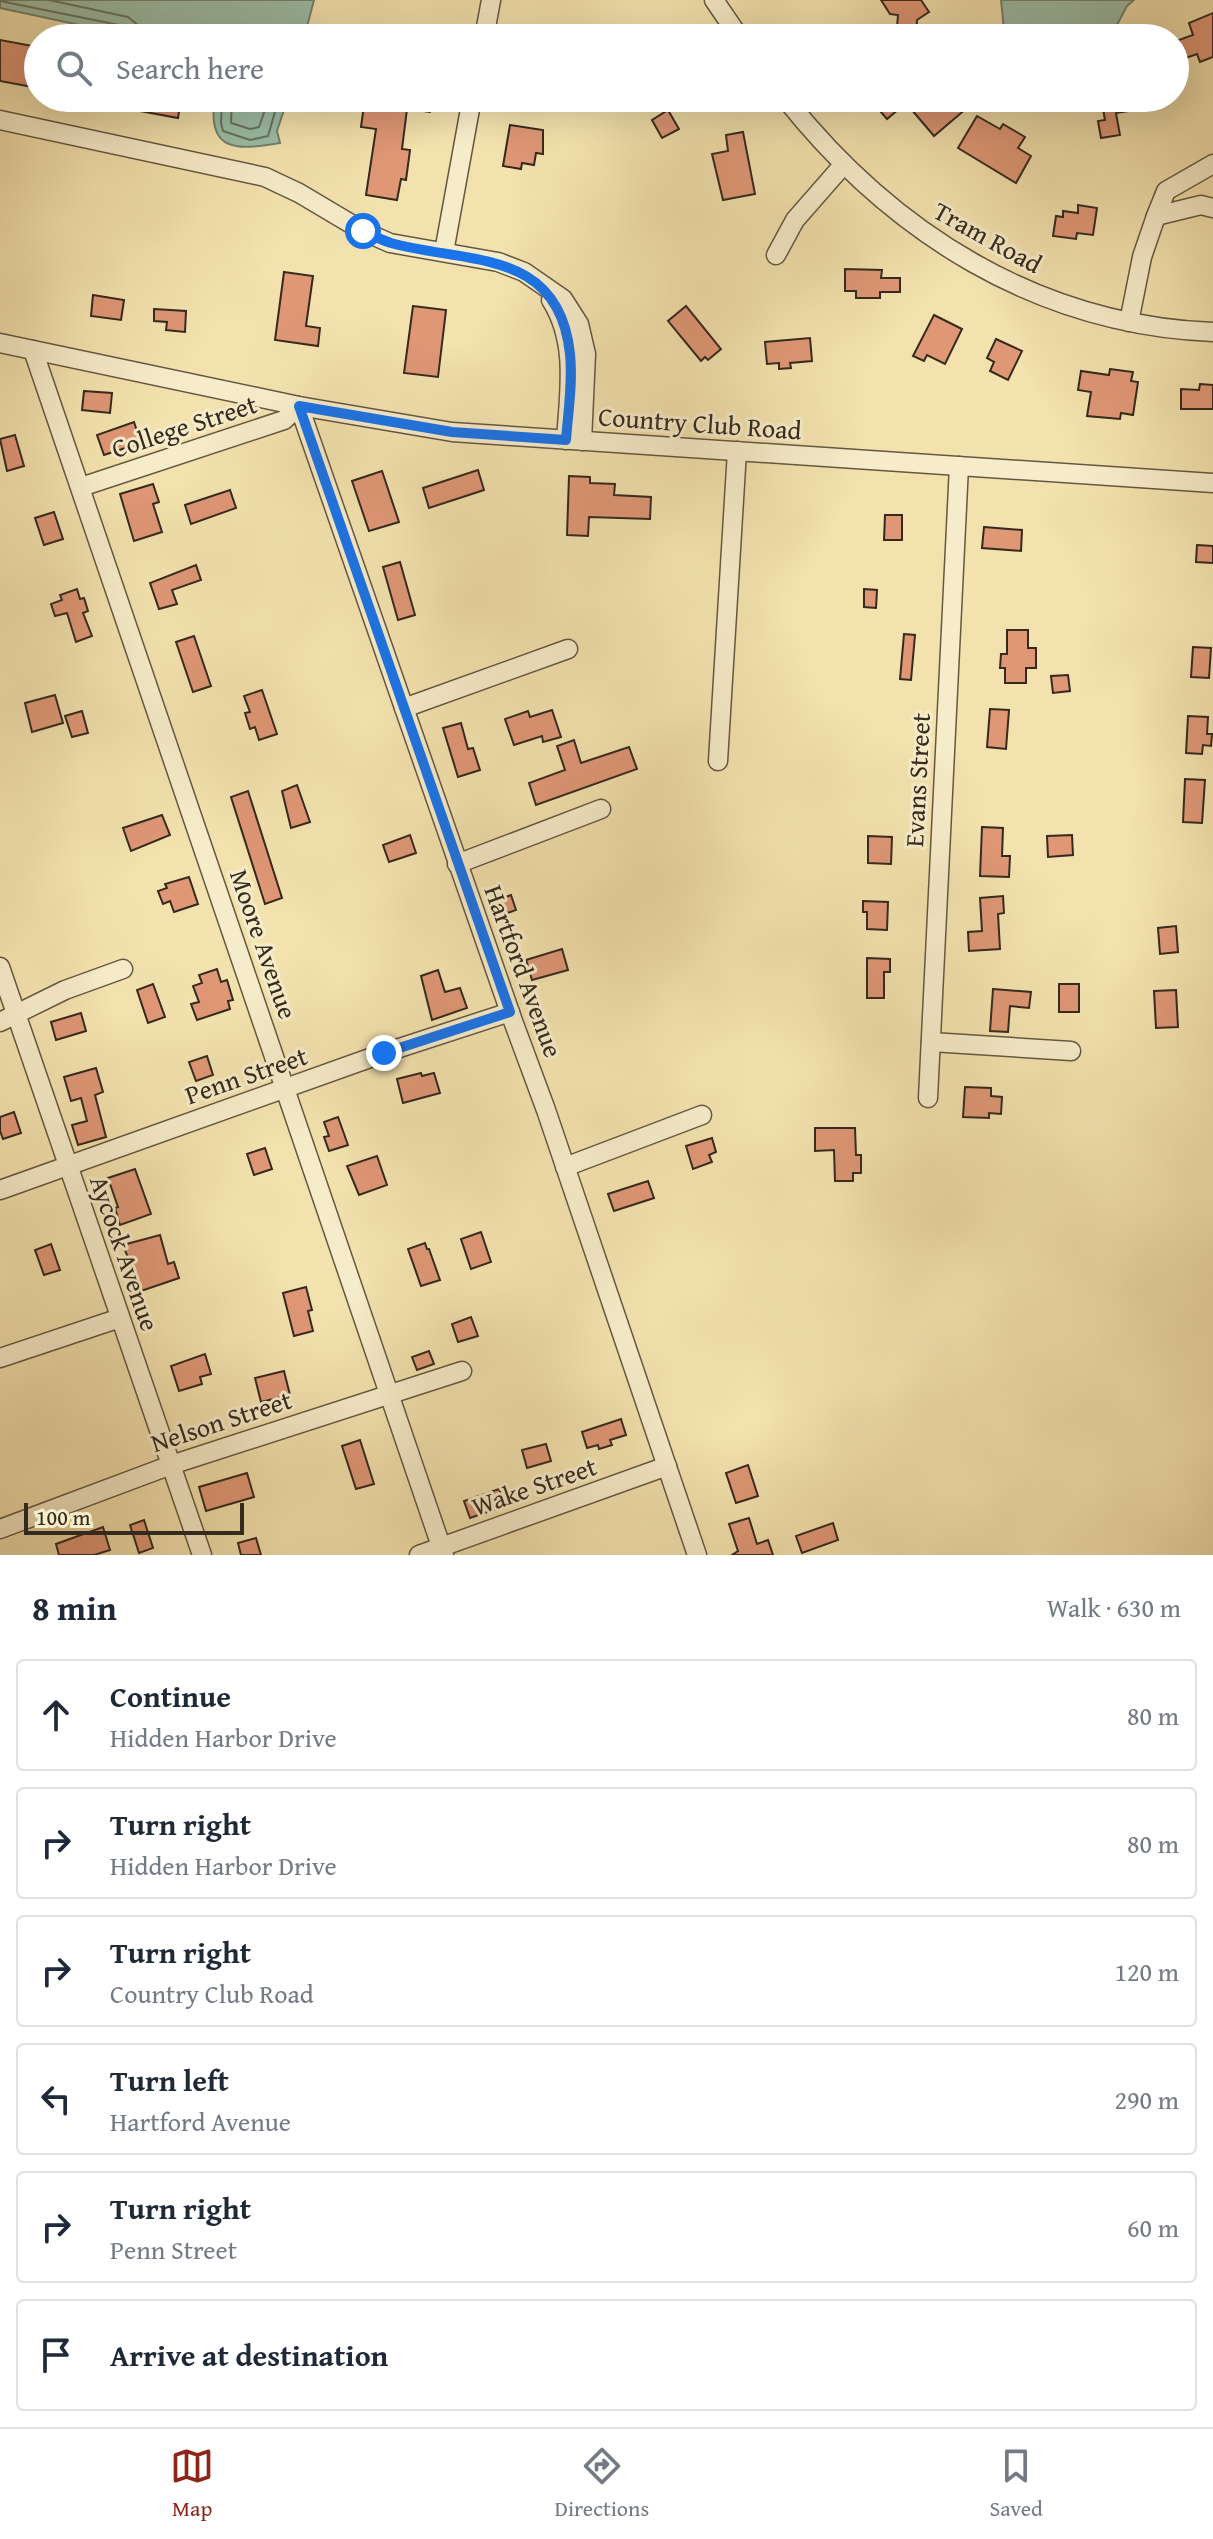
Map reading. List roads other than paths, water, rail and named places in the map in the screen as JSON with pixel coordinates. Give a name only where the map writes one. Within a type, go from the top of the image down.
[{"type":"street","points":[[487,24],[491,0]]},
{"type":"street","points":[[714,0],[730,24]]},
{"type":"street","points":[[444,252],[469,112]]},
{"type":"street","name":"Tram Road","points":[[798,112],[882,201],[909,223],[968,260],[1029,291],[1062,303],[1129,322],[1213,332]]},
{"type":"street","points":[[0,120],[265,177],[390,243],[498,262],[524,272],[563,299],[579,324],[586,354],[574,441]]},
{"type":"street","points":[[776,255],[795,220],[844,164]]},
{"type":"street","points":[[1129,322],[1142,257],[1166,191],[1213,164]]},
{"type":"street","points":[[1156,216],[1201,205],[1213,208]]},
{"type":"street","name":"Country Club Road","points":[[0,343],[299,406],[452,432],[1213,483]]},
{"type":"street","name":"Moore Avenue","points":[[33,350],[443,1551]]},
{"type":"street","name":"College Street","points":[[81,487],[284,420],[299,406]]},
{"type":"street","name":"Hartford Avenue","points":[[299,406],[697,1555]]},
{"type":"street","points":[[718,761],[737,451]]},
{"type":"street","name":"Evans Street","points":[[928,1098],[959,466]]},
{"type":"street","points":[[404,708],[568,649]]},
{"type":"street","points":[[457,864],[601,809]]},
{"type":"street","name":"Aycock Avenue","points":[[0,967],[8,1018],[67,1166],[202,1555]]},
{"type":"street","points":[[8,1018],[65,990],[123,969]]},
{"type":"street","name":"Penn Street","points":[[0,1190],[384,1053],[510,1012]]},
{"type":"street","points":[[931,1042],[1071,1051]]},
{"type":"street","points":[[565,1167],[702,1115]]},
{"type":"street","points":[[0,1358],[120,1318]]},
{"type":"street","name":"Nelson Street","points":[[0,1529],[171,1465],[462,1371]]},
{"type":"street","name":"Wake Street","points":[[419,1555],[443,1551],[667,1466]]},
{"type":"water","points":[[0,0],[314,0],[308,24],[75,24],[0,8]]},
{"type":"water","points":[[1001,0],[1134,0],[1117,24],[1003,24]]},
{"type":"water","points":[[213,112],[283,112],[277,131],[280,143],[251,147],[228,144],[215,129]]}]
